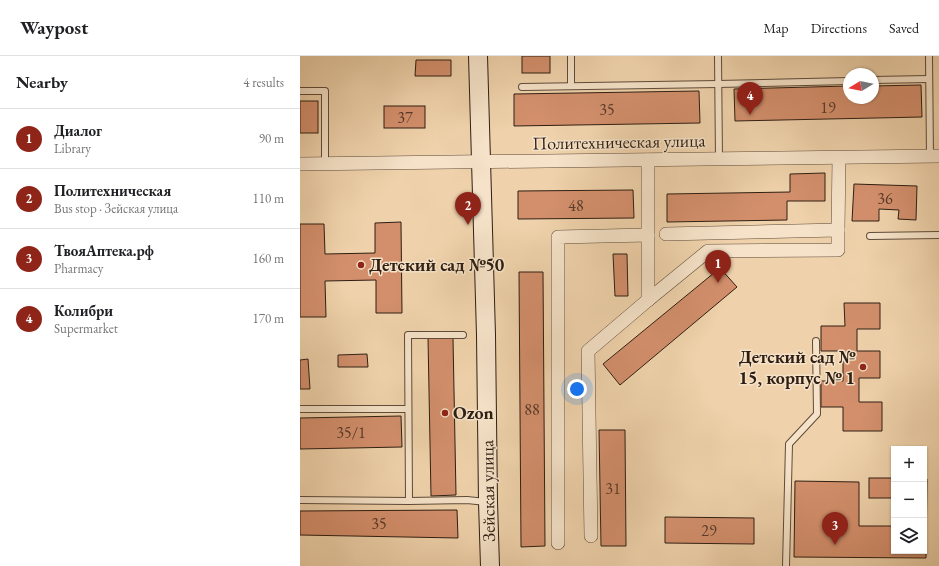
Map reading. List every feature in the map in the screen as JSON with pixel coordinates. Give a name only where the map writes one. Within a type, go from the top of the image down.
[{"type":"street","name":"Зейская улица","points":[[478,56],[486,335],[490,566]]},
{"type":"street","name":"Политехническая улица","points":[[300,164],[935,156]]},
{"type":"street","points":[[590,536],[588,351],[708,251],[838,250],[839,158]]},
{"type":"street","points":[[648,160],[648,300]]},
{"type":"street","points":[[666,234],[838,230]]},
{"type":"street","points":[[558,543],[558,237],[648,235]]},
{"type":"lane","points":[[571,56],[571,86]]},
{"type":"lane","points":[[718,56],[719,159]]},
{"type":"lane","points":[[929,56],[935,156]]},
{"type":"lane","points":[[879,80],[930,79]]},
{"type":"lane","points":[[522,87],[843,81]]},
{"type":"lane","points":[[300,91],[324,91],[325,164]]},
{"type":"lane","points":[[870,236],[939,235]]},
{"type":"lane","points":[[409,502],[408,335],[463,335]]},
{"type":"lane","points":[[786,566],[789,444],[817,414],[816,341]]},
{"type":"lane","points":[[300,409],[408,409]]},
{"type":"lane","points":[[300,500],[409,502],[467,500],[488,502]]},
{"type":"building","points":[[522,56],[550,56],[550,73],[522,73]]},
{"type":"building","points":[[416,60],[451,60],[451,76],[415,76]]},
{"type":"building","points":[[921,85],[922,117],[735,121],[734,89],[843,86],[843,104],[879,104],[879,86]]},
{"type":"building","points":[[699,91],[700,123],[514,126],[514,94]]},
{"type":"building","points":[[300,101],[318,101],[318,133],[300,133]]},
{"type":"building","points":[[384,106],[425,106],[425,128],[384,128]]},
{"type":"building","points":[[825,173],[825,201],[787,201],[787,220],[667,222],[667,194],[790,192],[790,174]]},
{"type":"building","points":[[854,184],[917,186],[916,220],[898,219],[899,210],[879,209],[879,221],[852,221]]},
{"type":"building","points":[[633,190],[634,218],[518,219],[518,191]]},
{"type":"building","points":[[401,222],[402,313],[376,313],[376,280],[325,281],[326,317],[300,317],[300,224],[324,224],[325,254],[375,253],[375,223]]},
{"type":"building","points":[[613,254],[627,254],[628,296],[615,296]]},
{"type":"building","points":[[720,268],[737,287],[620,385],[603,364]]},
{"type":"building","points":[[519,272],[543,272],[545,546],[521,547]]},
{"type":"building","points":[[844,303],[880,303],[880,329],[857,329],[857,351],[880,351],[880,378],[859,378],[859,402],[882,402],[882,431],[843,431],[843,407],[821,407],[821,381],[843,381],[843,351],[821,351],[821,326],[845,326]]},
{"type":"building","points":[[428,338],[453,338],[456,495],[431,496]]},
{"type":"building","points":[[367,354],[368,367],[338,367],[338,355]]},
{"type":"building","points":[[308,359],[310,389],[300,389],[300,360]]},
{"type":"building","points":[[401,416],[402,447],[300,449],[300,418]]},
{"type":"building","points":[[599,430],[625,430],[626,546],[601,546]]},
{"type":"building","points":[[869,478],[891,478],[891,498],[869,498]]},
{"type":"building","points":[[795,481],[859,482],[859,526],[891,526],[891,554],[926,554],[926,558],[794,557]]},
{"type":"building","points":[[457,510],[458,538],[300,535],[300,511]]},
{"type":"building","points":[[665,517],[754,518],[754,544],[665,543]]},
{"type":"place","name":"Колибри","points":[[750,115]]},
{"type":"place","name":"Политехническая","points":[[468,225]]},
{"type":"place","name":"Детский сад №50","points":[[361,265]]},
{"type":"place","name":"Диалог","points":[[718,283]]},
{"type":"place","name":"Детский сад № 15, корпус № 1","points":[[863,367]]},
{"type":"place","name":"Ozon","points":[[445,413]]},
{"type":"place","name":"ТвояАптека.рф","points":[[835,545]]}]
